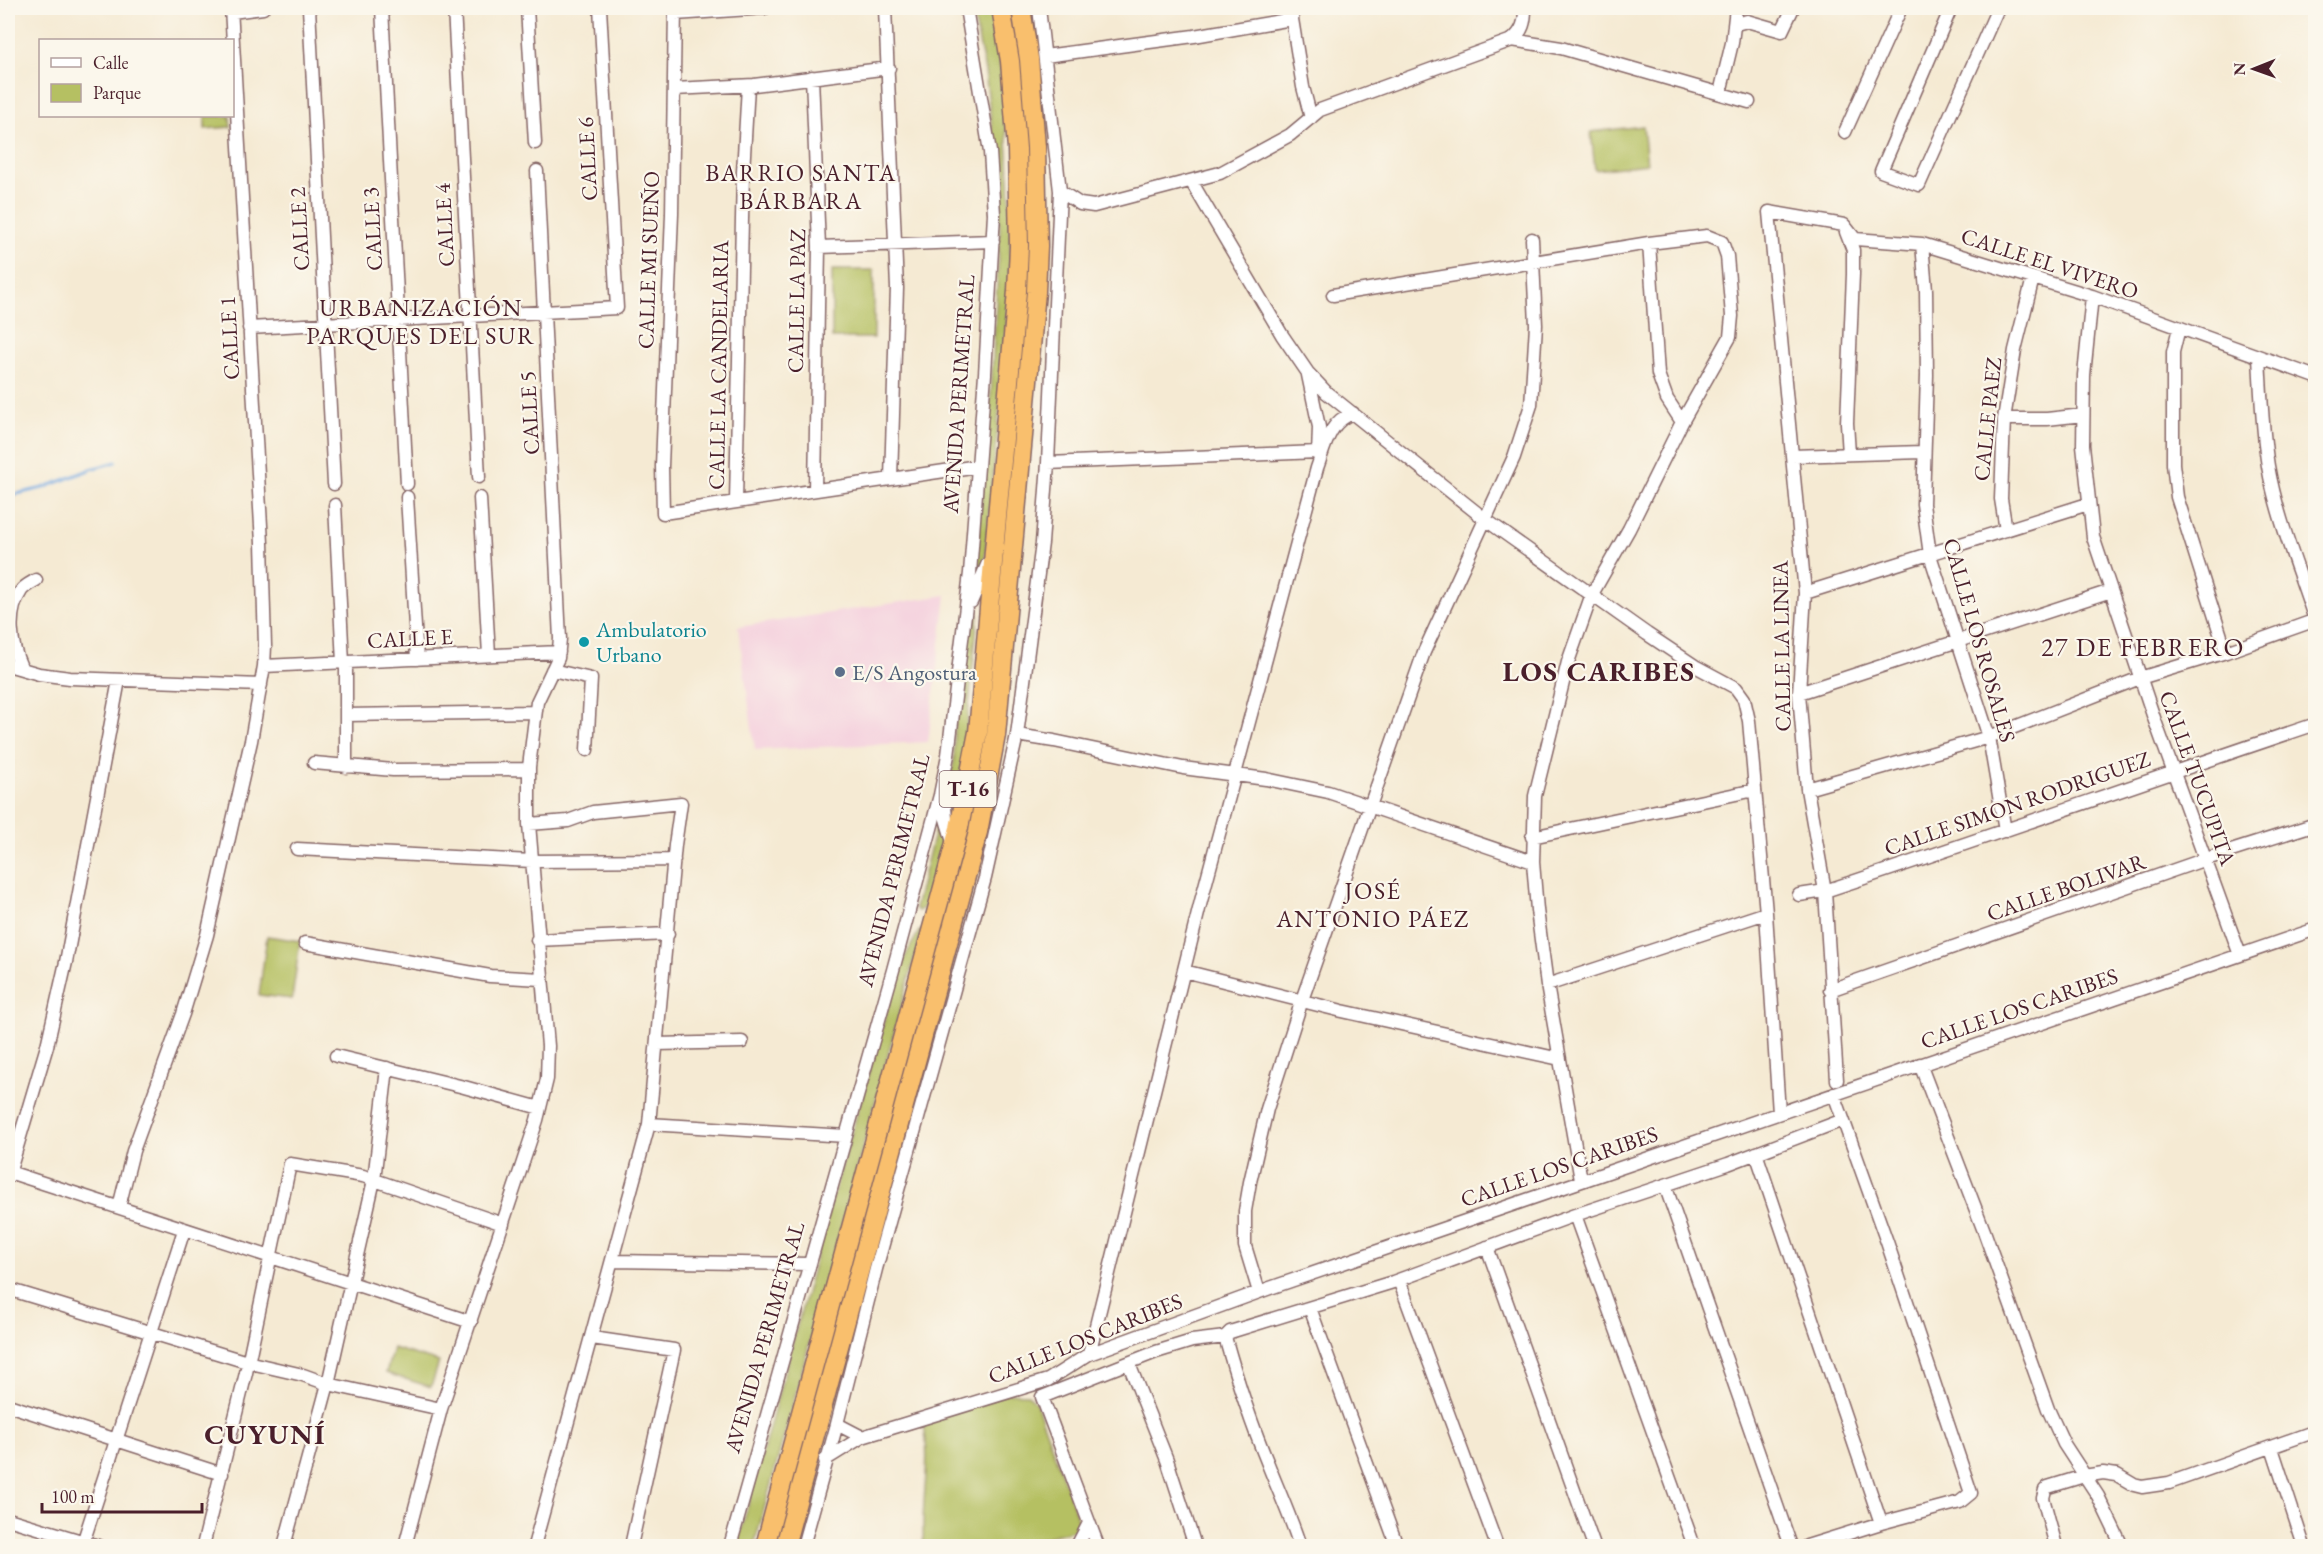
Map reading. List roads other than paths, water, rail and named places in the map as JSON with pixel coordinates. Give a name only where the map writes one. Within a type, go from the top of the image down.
[{"type":"highway","name":"T-16","points":[[765,1546],[954,846],[966,800],[978,732],[1019,246],[1014,111],[1001,8]]},
{"type":"highway","name":"T-16","points":[[785,1546],[972,856],[990,774],[1006,639],[1038,258],[1036,147],[1029,59],[1021,8]]},
{"type":"street","points":[[232,10],[263,8]]},
{"type":"street","name":"CALLE 2","points":[[309,8],[334,484]]},
{"type":"street","name":"CALLE 3","points":[[382,8],[407,484]]},
{"type":"street","name":"CALLE 4","points":[[454,8],[479,477]]},
{"type":"street","points":[[527,8],[535,143]]},
{"type":"street","name":"CALLE 6","points":[[544,312],[617,308],[600,8]]},
{"type":"street","points":[[675,11],[765,8]]},
{"type":"street","points":[[885,8],[897,288],[891,478]]},
{"type":"street","name":"AVENIDA PERIMETRAL","points":[[730,1546],[944,779],[964,623],[978,466],[993,241],[992,163],[966,8]]},
{"type":"street","points":[[803,1546],[876,1269],[985,878],[1017,735],[1042,543],[1048,463],[1060,191],[1039,8]]},
{"type":"street","points":[[1060,191],[1080,204],[1094,206],[1220,173],[1290,135],[1320,110],[1512,40],[1520,34],[1525,19],[1525,8]]},
{"type":"street","points":[[1720,93],[1736,24],[1736,8]]},
{"type":"street","points":[[1736,24],[1747,21],[1782,31],[1793,8]]},
{"type":"street","points":[[1845,132],[1900,8]]},
{"type":"street","points":[[1951,8],[1881,171],[1919,185],[1998,8]]},
{"type":"street","name":"CALLE 1","points":[[232,10],[234,39]]},
{"type":"street","name":"CALLE MI SUEÑO","points":[[675,11],[672,214],[662,466],[663,513],[736,502]]},
{"type":"street","points":[[1046,56],[1194,36],[1292,13],[1303,87],[1311,118]]},
{"type":"street","points":[[1512,40],[1561,48],[1749,102]]},
{"type":"street","name":"CALLE 1","points":[[119,1208],[133,1152],[180,1023],[207,935],[251,741],[264,666],[266,645],[262,543],[234,47]]},
{"type":"street","points":[[674,89],[748,86],[889,68]]},
{"type":"street","name":"CALLE LA PAZ","points":[[812,77],[819,247],[815,490]]},
{"type":"street","name":"CALLE LA CANDELARIA","points":[[736,502],[743,172],[748,86]]},
{"type":"street","name":"CALLE 5","points":[[537,171],[557,551],[559,652]]},
{"type":"street","points":[[1191,181],[1282,335],[1308,374],[1327,393],[1486,520],[1647,634],[1695,666],[1736,688],[1744,699],[1749,721],[1766,913],[1779,1113]]},
{"type":"street","name":"CALLE EL VIVERO","points":[[1769,212],[1844,225],[1855,238],[1922,244],[2092,296],[2316,377]]},
{"type":"street","name":"CALLE LA LINEA","points":[[1769,212],[1805,593],[1799,693],[1807,789],[1825,891],[1837,1080]]},
{"type":"street","points":[[1844,225],[1853,250],[1849,454]]},
{"type":"street","points":[[1333,295],[1649,243],[1707,236],[1722,242],[1727,256],[1732,316],[1730,337],[1682,422],[1629,529],[1592,594],[1555,707],[1535,796],[1533,861],[1547,985],[1581,1180]]},
{"type":"street","points":[[1259,1292],[1245,1246],[1245,1211],[1267,1109],[1302,1000],[1424,652],[1514,457],[1531,405],[1536,325],[1532,238]]},
{"type":"street","points":[[819,247],[993,241]]},
{"type":"street","points":[[1649,243],[1658,374],[1667,399],[1682,422]]},
{"type":"street","name":"CALLE LOS ROSALES","points":[[1922,244],[1926,300],[1927,375],[1923,504],[1930,555],[1989,737],[2005,831]]},
{"type":"street","name":"CALLE PAEZ","points":[[2006,530],[2001,499],[2004,419],[2015,350],[2033,278]]},
{"type":"street","name":"CALLE TUCUPITA","points":[[2092,296],[2084,375],[2083,445],[2093,537],[2173,772],[2240,955]]},
{"type":"street","points":[[249,328],[544,312]]},
{"type":"street","points":[[2179,328],[2173,352],[2173,464],[2177,497],[2226,652]]},
{"type":"street","points":[[1807,789],[1989,737],[2140,678],[2226,652],[2315,620],[2281,517],[2268,468],[2259,357]]},
{"type":"street","points":[[1308,374],[1319,427],[1317,468]]},
{"type":"street","points":[[1089,1354],[1234,776],[1317,468],[1331,430],[1338,420],[1353,413]]},
{"type":"street","points":[[2004,419],[2047,419],[2083,415]]},
{"type":"street","points":[[1048,463],[1318,452]]},
{"type":"street","points":[[1792,456],[1923,452]]},
{"type":"street","points":[[736,502],[978,466]]},
{"type":"street","points":[[408,498],[417,659]]},
{"type":"street","points":[[480,498],[489,655]]},
{"type":"street","points":[[1805,593],[2088,504]]},
{"type":"street","points":[[335,506],[344,663],[346,767]]},
{"type":"street","points":[[964,623],[995,542]]},
{"type":"street","points":[[21,667],[14,649],[12,615],[22,589],[36,580]]},
{"type":"street","points":[[1799,693],[2111,591]]},
{"type":"street","points":[[405,1546],[441,1409],[503,1224],[547,1079],[548,1063],[529,824],[529,770],[535,712],[541,691],[559,652]]},
{"type":"street","name":"CALLE E","points":[[264,666],[559,652]]},
{"type":"street","points":[[8,665],[53,676],[261,685]]},
{"type":"street","points":[[552,670],[591,679],[587,750]]},
{"type":"street","points":[[119,680],[66,962],[47,1046],[8,1175],[119,1208],[471,1322]]},
{"type":"street","points":[[346,715],[535,712]]},
{"type":"street","name":"CALLE SIMON RODRIGUEZ","points":[[1799,895],[1825,891],[2316,724]]},
{"type":"street","points":[[1017,735],[1329,792],[1533,861]]},
{"type":"street","points":[[314,763],[393,770],[529,770]]},
{"type":"street","points":[[944,779],[946,819],[954,846]]},
{"type":"street","points":[[1532,837],[1755,790]]},
{"type":"street","points":[[529,824],[567,821],[593,812],[681,802],[649,1124],[534,1546]]},
{"type":"street","name":"CALLE BOLIVAR","points":[[1830,990],[2205,860],[2316,824]]},
{"type":"street","points":[[297,849],[532,861],[674,860]]},
{"type":"street","points":[[1547,985],[1766,913]]},
{"type":"street","name":"CALLE LOS CARIBES","points":[[825,1460],[862,1437],[1048,1380],[1089,1354],[1259,1292],[2316,929]]},
{"type":"street","points":[[537,940],[668,934]]},
{"type":"street","points":[[305,943],[479,975],[541,979]]},
{"type":"street","points":[[1184,971],[1425,1030],[1560,1059]]},
{"type":"street","points":[[657,1044],[742,1042]]},
{"type":"street","points":[[336,1056],[465,1087],[540,1108]]},
{"type":"street","points":[[1920,1064],[1984,1231],[2048,1409],[2064,1444],[2098,1496],[2122,1546]]},
{"type":"street","points":[[284,1546],[328,1384],[374,1180],[387,1068]]},
{"type":"street","points":[[1807,1546],[1960,1502],[1971,1493],[1891,1253],[1834,1094]]},
{"type":"street","points":[[1098,1546],[1042,1397],[1156,1352],[1192,1341],[1225,1337],[1230,1332],[1399,1280],[1843,1120]]},
{"type":"street","points":[[649,1124],[846,1136]]},
{"type":"street","points":[[1756,1153],[1881,1523]]},
{"type":"street","points":[[203,1546],[248,1362],[290,1164],[374,1180],[503,1224]]},
{"type":"street","points":[[1665,1185],[1791,1546]]},
{"type":"street","points":[[1575,1215],[1694,1546]]},
{"type":"street","points":[[83,1544],[184,1230]]},
{"type":"street","points":[[1487,1247],[1594,1546]]},
{"type":"street","points":[[613,1261],[810,1264]]},
{"type":"street","points":[[1399,1280],[1497,1546]]},
{"type":"street","points":[[8,1289],[248,1362],[303,1375],[328,1384],[441,1409]]},
{"type":"street","points":[[1310,1308],[1397,1546]]},
{"type":"street","points":[[1225,1337],[1241,1392],[1300,1546]]},
{"type":"street","points":[[592,1338],[674,1350],[631,1546]]},
{"type":"street","points":[[1129,1364],[1167,1460],[1195,1546]]},
{"type":"street","points":[[8,1405],[222,1474]]},
{"type":"street","points":[[837,1424],[862,1437]]},
{"type":"street","points":[[2056,1546],[2043,1498],[2045,1490],[2084,1476],[2103,1473],[2113,1474],[2134,1485],[2151,1486],[2169,1483],[2316,1431]]},
{"type":"street","points":[[2272,1448],[2304,1546]]},
{"type":"street","points":[[8,1519],[83,1544],[98,1546]]},
{"type":"street","points":[[1077,1546],[1089,1523]]},
{"type":"waterway","points":[[8,496],[43,488],[116,462]]},
{"type":"place","name":"Ambulatorio Urbano","points":[[584,642]]},
{"type":"place","name":"E/S Angostura","points":[[840,672]]},
{"type":"district","name":"BARRIO SANTA BÁRBARA","points":[[801,187]]},
{"type":"district","name":"URBANIZACIÓN PARQUES DEL SUR","points":[[421,322]]},
{"type":"district","name":"27 DE FEBRERO","points":[[2143,647]]},
{"type":"district","name":"LOS CARIBES","points":[[1599,671]]},
{"type":"district","name":"JOSÉ ANTONIO PÁEZ","points":[[1373,905]]},
{"type":"district","name":"CUYUNÍ","points":[[265,1434]]}]
